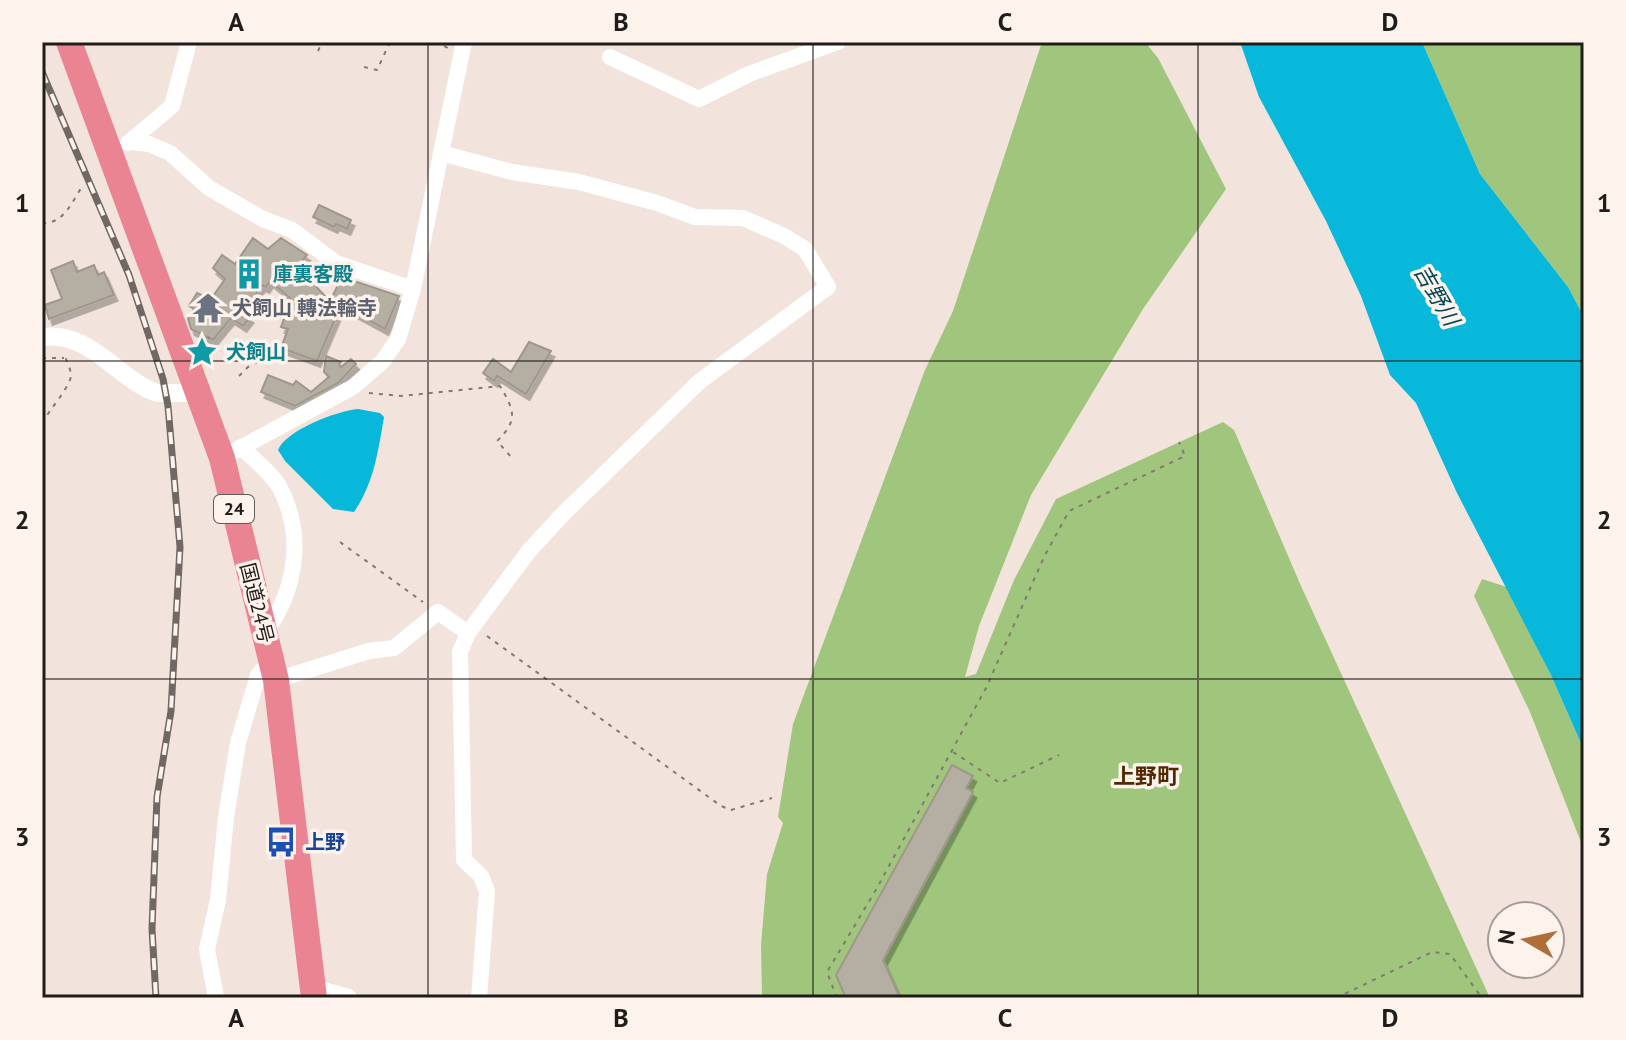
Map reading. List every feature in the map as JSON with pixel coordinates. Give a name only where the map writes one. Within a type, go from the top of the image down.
[{"type":"highway","name":"国道24号","points":[[69,42],[120,144],[197,393],[232,452],[273,671],[313,993]]},
{"type":"street","points":[[120,144],[172,106],[189,42]]},
{"type":"street","points":[[264,634],[287,596],[297,545],[279,486],[232,452],[353,387],[383,361],[398,339],[413,289],[464,42]]},
{"type":"street","points":[[610,57],[699,99],[749,74],[838,42]]},
{"type":"street","points":[[120,144],[149,144],[170,153],[209,188],[263,219],[292,230],[336,263],[413,289]]},
{"type":"street","points":[[441,153],[512,172],[579,182],[657,203],[695,217],[743,218],[805,249],[828,287],[690,390],[528,552],[471,630],[460,652],[464,860],[481,876],[487,891],[479,998]]},
{"type":"street","points":[[51,334],[93,350],[147,389],[157,393],[197,393]]},
{"type":"street","points":[[216,998],[207,949],[218,900],[226,817],[238,743],[258,675],[394,648],[438,612],[471,630]]},
{"type":"street","points":[[313,993],[348,998]]},
{"type":"path","points":[[318,51],[322,42]]},
{"type":"path","points":[[364,67],[377,70],[390,42]]},
{"type":"path","points":[[42,223],[61,218],[82,187]]},
{"type":"path","points":[[42,423],[49,408],[71,382],[65,358],[51,334]]},
{"type":"path","points":[[42,358],[65,358]]},
{"type":"path","points":[[239,376],[259,361]]},
{"type":"path","points":[[353,387],[365,392],[401,396],[500,386],[513,417],[511,425],[497,441],[513,459]]},
{"type":"path","points":[[837,998],[827,972],[877,888],[987,686],[1044,557],[1069,511],[1185,456],[1179,442]]},
{"type":"path","points":[[340,542],[438,612]]},
{"type":"path","points":[[471,630],[721,806],[731,810],[772,798]]},
{"type":"path","points":[[952,751],[1000,783],[1059,755]]},
{"type":"path","points":[[1336,998],[1432,952],[1450,954],[1482,998]]},
{"type":"green space","points":[[1042,42],[1145,42],[1158,58],[1226,189],[1143,309],[1031,495],[979,626],[965,677],[976,674],[1014,580],[1056,499],[1223,422],[1234,430],[1301,586],[1490,998],[762,998],[761,945],[767,874],[783,823],[778,817],[793,724],[925,370],[953,311]]},
{"type":"green space","points":[[1422,42],[1584,42],[1584,317],[1568,287],[1480,174]]},
{"type":"green space","points":[[1482,579],[1507,587],[1584,750],[1584,850],[1530,712],[1474,596]]},
{"type":"water","name":"吉野川","points":[[1240,42],[1422,42],[1480,174],[1568,287],[1584,317],[1584,750],[1550,673],[1457,493],[1416,403],[1390,375],[1361,296],[1326,221],[1259,97]]},
{"type":"water","points":[[358,409],[380,413],[384,417],[374,467],[354,512],[333,509],[278,450],[301,429],[338,413]]},
{"type":"building","points":[[319,205],[351,220],[347,229],[336,224],[334,227],[313,217]]},
{"type":"building","points":[[253,238],[268,249],[281,238],[307,255],[297,267],[330,301],[342,277],[399,296],[385,329],[341,305],[317,361],[281,348],[288,329],[281,327],[291,299],[270,281],[266,287],[262,285],[243,313],[250,317],[243,326],[231,318],[213,340],[191,329],[188,319],[194,309],[189,306],[197,293],[211,299],[225,279],[213,268],[222,255],[235,264]]},
{"type":"building","points":[[73,261],[77,272],[94,265],[98,275],[104,272],[114,295],[49,319],[45,305],[62,299],[51,270]]},
{"type":"building","points":[[529,342],[551,351],[526,394],[497,376],[494,381],[483,373],[493,359],[511,372]]},
{"type":"building","points":[[326,356],[341,362],[341,367],[351,359],[356,364],[338,383],[295,406],[261,392],[268,375],[293,385],[296,381],[311,392],[329,377],[324,372]]},
{"type":"building","points":[[952,765],[973,776],[966,788],[973,792],[883,960],[900,998],[846,998],[836,975]]},
{"type":"railway","points":[[42,72],[129,275],[163,379],[168,406],[180,547],[171,711],[157,797],[152,929],[156,998]]},
{"type":"place","name":"庫裏客殿","points":[[249,274]]},
{"type":"place","name":"犬飼山 轉法輪寺","points":[[208,308]]},
{"type":"place","name":"犬飼山","points":[[202,352]]},
{"type":"place","name":"上野","points":[[281,842]]},
{"type":"district","name":"上野町","points":[[1146,776]]}]
